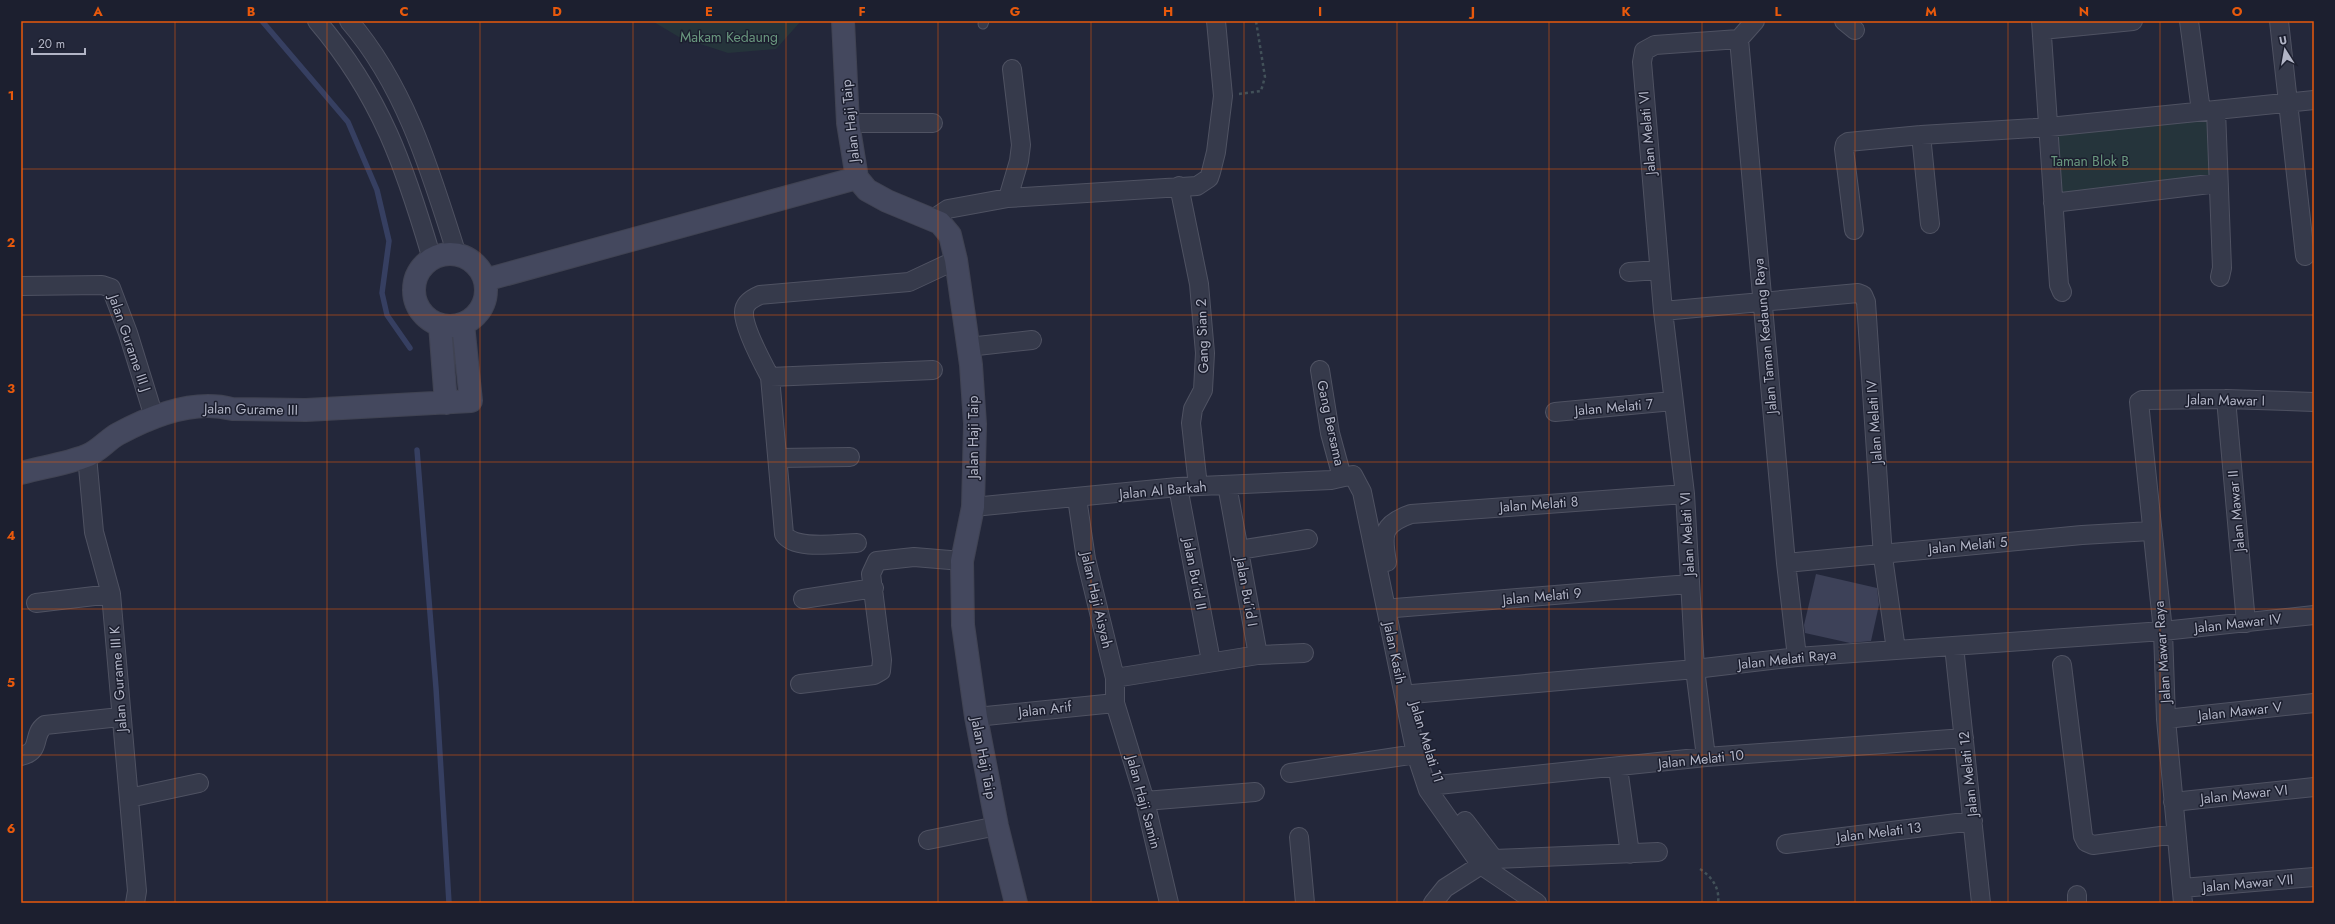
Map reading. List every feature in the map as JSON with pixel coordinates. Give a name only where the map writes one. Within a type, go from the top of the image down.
[{"type":"street","points":[[317,21],[336,43],[366,88],[392,138],[409,182],[432,259]]},
{"type":"street","points":[[349,21],[387,76],[413,128],[432,174],[457,255]]},
{"type":"street","name":"Jalan Haji Taip","points":[[843,21],[848,123],[857,178],[867,190],[887,201],[940,223],[950,236],[956,260],[968,347],[975,424],[972,507],[962,562],[963,625],[976,717],[997,826],[1016,903]]},
{"type":"street","points":[[933,219],[948,209],[1008,198],[1197,186],[1209,178],[1216,152],[1223,96],[1216,21]]},
{"type":"street","points":[[1739,39],[1755,21]]},
{"type":"street","points":[[2062,292],[2059,286],[2041,25],[2133,21]]},
{"type":"street","points":[[2189,21],[2208,110],[2218,183],[2222,268],[2220,277]]},
{"type":"street","points":[[2279,21],[2290,102],[2307,186],[2305,256]]},
{"type":"street","name":"Jalan Melati VI","points":[[1706,758],[1695,669],[1689,584],[1686,494],[1663,311],[1642,62],[1644,50],[1654,45],[1739,39]]},
{"type":"street","name":"Jalan Taman Kedaung Raya","points":[[1739,39],[1754,188],[1761,301],[1786,563],[1797,657]]},
{"type":"street","points":[[1008,198],[1019,161],[1021,145],[1012,69]]},
{"type":"street","points":[[1854,230],[1845,144],[1848,142],[1921,135],[2049,127],[2314,100]]},
{"type":"street","points":[[848,123],[934,123]]},
{"type":"street","points":[[1921,135],[1930,224]]},
{"type":"street","points":[[485,280],[857,178]]},
{"type":"street","points":[[2053,203],[2218,183]]},
{"type":"street","name":"Gang Sian 2","points":[[1179,186],[1199,284],[1205,353],[1203,390],[1194,409],[1192,423],[1198,486]]},
{"type":"street","points":[[444,254],[457,255],[474,263],[485,280],[485,301],[476,315],[463,324],[452,326],[440,325],[429,320],[420,311],[415,300],[414,288],[416,277],[423,266],[432,259],[444,254]]},
{"type":"street","points":[[857,543],[798,544],[787,539],[782,529],[778,458],[770,377],[758,356],[744,313],[746,305],[752,298],[760,294],[909,282],[956,260]]},
{"type":"street","points":[[1630,272],[1659,270]]},
{"type":"street","name":"Jalan Gurame III J","points":[[21,286],[102,284],[111,288],[128,333],[154,416]]},
{"type":"street","name":"Jalan Melati IV","points":[[1761,301],[1858,294],[1863,295],[1866,302],[1882,553],[1896,650]]},
{"type":"street","points":[[1663,311],[1761,301]]},
{"type":"street","name":"Jalan Gurame III","points":[[21,473],[87,456],[117,434],[154,416],[188,409],[221,406],[232,409],[306,410],[470,401],[463,324]]},
{"type":"street","points":[[440,325],[446,403]]},
{"type":"street","points":[[968,347],[1032,340]]},
{"type":"street","points":[[770,377],[933,370]]},
{"type":"street","name":"Gang Bersama","points":[[1320,370],[1330,433],[1347,476]]},
{"type":"street","name":"Jalan Mawar I","points":[[2139,402],[2142,400],[2226,399],[2314,402]]},
{"type":"street","name":"Jalan Mawar II","points":[[2226,399],[2246,623]]},
{"type":"street","name":"Jalan Melati 7","points":[[1555,412],[1674,401]]},
{"type":"street","name":"Jalan Mawar Raya","points":[[2139,402],[2151,531],[2163,631],[2166,719],[2182,896]]},
{"type":"street","points":[[2314,402],[2314,409]]},
{"type":"street","name":"Jalan Gurame III K","points":[[87,456],[94,532],[111,594],[120,717],[137,891],[135,903]]},
{"type":"street","points":[[778,458],[850,457]]},
{"type":"street","name":"Jalan Al Barkah","points":[[972,507],[1178,487],[1331,480],[1347,476]]},
{"type":"street","name":"Jalan Kasih","points":[[1347,476],[1362,492],[1416,754],[1428,790],[1481,865]]},
{"type":"street","name":"Jalan Bu’id I","points":[[1227,485],[1258,655]]},
{"type":"street","name":"Jalan Bu’id II","points":[[1178,487],[1210,661]]},
{"type":"street","name":"Jalan Melati 8","points":[[1394,520],[1411,514],[1686,494]]},
{"type":"street","name":"Jalan Haji Aisyah","points":[[1077,498],[1086,558],[1115,678],[1115,703]]},
{"type":"street","name":"Jalan Melati 11","points":[[1394,520],[1389,525],[1384,543],[1412,694],[1427,753],[1438,785],[1494,860],[1658,852]]},
{"type":"street","name":"Jalan Melati 5","points":[[1786,563],[1882,553],[2151,531]]},
{"type":"street","points":[[1239,550],[1308,539]]},
{"type":"street","points":[[800,684],[874,674],[881,671],[882,660],[872,569],[879,560],[914,557],[962,562]]},
{"type":"street","name":"Jalan Melati 9","points":[[1395,608],[1689,584]]},
{"type":"street","points":[[803,599],[874,588]]},
{"type":"street","points":[[36,603],[111,594]]},
{"type":"street","name":"Jalan Mawar IV","points":[[2163,631],[2314,615]]},
{"type":"street","name":"Jalan Melati Raya","points":[[1412,694],[1695,669],[1797,657],[2163,631]]},
{"type":"street","name":"Jalan Melati 12","points":[[1954,646],[1981,903]]},
{"type":"street","points":[[1115,678],[1210,661],[1258,655],[1304,653]]},
{"type":"street","points":[[2062,665],[2083,836],[2086,842],[2093,845],[2176,834]]},
{"type":"street","name":"Jalan Arif","points":[[976,717],[1115,703]]},
{"type":"street","name":"Jalan Haji Samin","points":[[1115,703],[1145,801],[1169,903]]},
{"type":"street","name":"Jalan Mawar V","points":[[2166,719],[2314,703]]},
{"type":"street","points":[[21,756],[29,754],[35,748],[38,732],[45,725],[120,717]]},
{"type":"street","name":"Jalan Melati 10","points":[[1438,785],[1706,758],[1964,738]]},
{"type":"street","points":[[1290,773],[1416,754]]},
{"type":"street","points":[[1618,768],[1630,854]]},
{"type":"street","points":[[129,798],[199,783]]},
{"type":"street","name":"Jalan Mawar VI","points":[[2173,802],[2314,787]]},
{"type":"street","points":[[1145,801],[1255,792]]},
{"type":"street","name":"Jalan Melati 13","points":[[1786,844],[1973,821]]},
{"type":"street","points":[[928,840],[997,826]]},
{"type":"street","points":[[1299,837],[1305,903]]},
{"type":"street","points":[[1433,903],[1445,888],[1481,865],[1537,903]]},
{"type":"street","name":"Jalan Mawar VII","points":[[2182,896],[2314,877]]},
{"type":"path","points":[[1223,96],[1261,91],[1265,77],[1256,21]]},
{"type":"path","points":[[1700,869],[1710,876],[1716,887],[1718,903]]},
{"type":"green space","name":"Makam Kedaung","points":[[652,21],[801,21],[776,49],[728,53],[679,37]]},
{"type":"green space","name":"Taman Blok B","points":[[2216,110],[2218,183],[2053,203],[2049,127]]},
{"type":"building","points":[[1816,574],[1877,588],[1879,605],[1871,641],[1850,643],[1805,633],[1804,625]]},
{"type":"waterway","points":[[262,21],[348,122],[377,190],[389,241],[382,293],[387,315],[410,348]]},
{"type":"waterway","points":[[417,450],[436,688],[449,903]]}]
